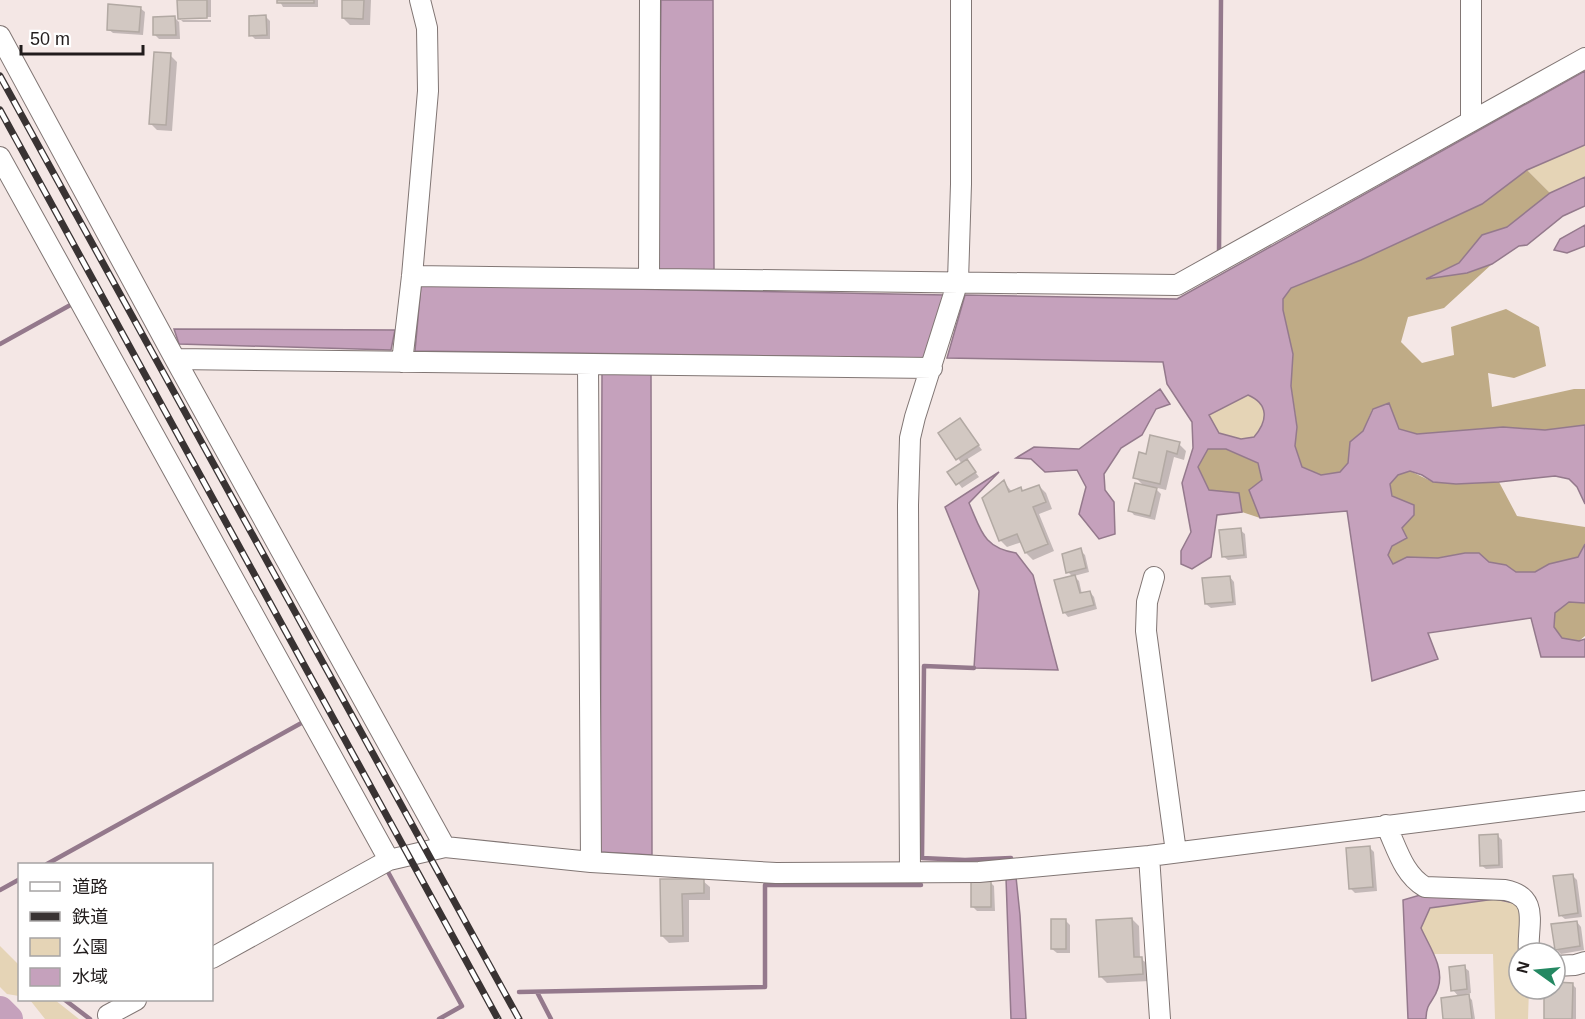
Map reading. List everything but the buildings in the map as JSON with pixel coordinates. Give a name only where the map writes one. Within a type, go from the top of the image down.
[{"type":"street","points":[[404,346],[428,91],[427,28],[420,0]]},
{"type":"street","points":[[649,279],[650,0]]},
{"type":"street","points":[[910,872],[908,505],[910,447],[915,417],[958,281],[961,184],[961,0]]},
{"type":"street","points":[[1470,0],[1471,121]]},
{"type":"street","points":[[0,36],[175,359],[445,847]]},
{"type":"street","points":[[412,276],[1177,285],[1585,58]]},
{"type":"street","points":[[0,157],[389,860]]},
{"type":"street","points":[[175,359],[404,346],[588,365],[932,368]]},
{"type":"street","points":[[588,365],[591,862]]},
{"type":"street","points":[[1154,577],[1147,602],[1146,631],[1176,852]]},
{"type":"street","points":[[213,957],[389,860],[445,847],[591,862],[776,873],[979,872],[1149,856],[1585,801]]},
{"type":"street","points":[[1386,825],[1407,871],[1414,880],[1425,887],[1514,891],[1523,898],[1530,909],[1529,941]]},
{"type":"street","points":[[1149,856],[1160,1019]]},
{"type":"street","points":[[1567,965],[1585,962]]},
{"type":"street","points":[[108,1015],[132,1001]]},
{"type":"green space","points":[[1585,145],[1585,177],[1550,193],[1527,170]]},
{"type":"green space","points":[[1248,395],[1260,403],[1263,408],[1264,419],[1259,431],[1254,437],[1241,439],[1219,433],[1208,415]]},
{"type":"green space","points":[[1495,899],[1522,906],[1524,941],[1507,941],[1507,1001],[1529,1001],[1528,1019],[1495,1019],[1493,954],[1433,954],[1421,928],[1430,908]]},
{"type":"green space","points":[[0,946],[18,964],[18,996],[7,994],[0,987]]},
{"type":"green space","points":[[31,1001],[56,1001],[79,1019],[45,1019]]},
{"type":"shaded area","points":[[1527,170],[1550,193],[1507,227],[1482,235],[1459,263],[1429,277],[1467,273],[1492,264],[1444,308],[1408,317],[1401,342],[1422,363],[1454,355],[1451,327],[1506,309],[1539,327],[1546,366],[1514,378],[1488,373],[1492,407],[1574,389],[1585,389],[1585,425],[1545,430],[1503,427],[1417,434],[1399,429],[1389,403],[1372,410],[1363,431],[1350,442],[1348,463],[1340,473],[1321,475],[1302,467],[1295,446],[1297,426],[1291,386],[1293,354],[1283,310],[1283,299],[1291,288],[1361,260],[1482,204]]},
{"type":"shaded area","points":[[1208,449],[1226,449],[1258,463],[1262,480],[1249,490],[1260,518],[1242,512],[1239,493],[1209,491],[1198,467]]},
{"type":"shaded area","points":[[1410,471],[1433,482],[1456,484],[1499,482],[1517,516],[1585,527],[1585,544],[1579,557],[1549,564],[1535,572],[1516,572],[1506,565],[1489,562],[1465,553],[1438,558],[1407,557],[1393,564],[1388,555],[1392,546],[1401,540],[1402,529],[1389,484],[1398,475]]},
{"type":"shaded area","points":[[1569,602],[1585,603],[1585,636],[1579,641],[1561,638],[1554,627],[1555,613]]},
{"type":"water","points":[[661,0],[713,0],[714,271],[658,270]]},
{"type":"water","points":[[1585,71],[1585,145],[1527,170],[1482,204],[1361,260],[1291,288],[1283,299],[1283,310],[1293,354],[1291,386],[1297,427],[1295,446],[1302,467],[1321,475],[1340,472],[1348,463],[1350,442],[1363,431],[1373,409],[1389,403],[1399,429],[1417,434],[1503,427],[1545,430],[1585,425],[1585,504],[1577,487],[1569,479],[1555,476],[1456,484],[1433,482],[1410,471],[1398,475],[1390,484],[1392,496],[1414,505],[1414,515],[1402,528],[1407,538],[1392,546],[1388,555],[1393,564],[1407,557],[1438,558],[1479,553],[1489,562],[1506,565],[1516,572],[1535,572],[1549,564],[1578,557],[1585,544],[1585,603],[1569,602],[1555,613],[1554,627],[1562,638],[1579,641],[1585,639],[1585,657],[1541,657],[1531,618],[1428,633],[1438,659],[1372,681],[1347,511],[1260,518],[1249,490],[1262,480],[1258,463],[1226,449],[1208,449],[1198,467],[1209,490],[1239,493],[1242,512],[1217,515],[1211,557],[1192,569],[1181,564],[1181,551],[1191,532],[1182,483],[1193,448],[1192,422],[1167,384],[1163,362],[947,358],[965,295],[1177,299]],"holes":[[[1248,395],[1263,408],[1264,419],[1254,437],[1241,439],[1219,433],[1209,415]]]},
{"type":"water","points":[[1585,177],[1585,206],[1563,216],[1527,245],[1519,246],[1492,264],[1467,273],[1426,279],[1459,263],[1482,235],[1507,227],[1550,193]]},
{"type":"water","points":[[1585,225],[1585,246],[1567,253],[1554,250],[1560,239]]},
{"type":"water","points":[[421,285],[945,295],[924,358],[415,351]]},
{"type":"water","points":[[174,329],[395,330],[391,350],[179,344]]},
{"type":"water","points":[[602,374],[651,374],[652,855],[600,852]]},
{"type":"water","points":[[1160,389],[1170,404],[1156,409],[1142,435],[1121,448],[1104,474],[1105,490],[1114,502],[1115,534],[1099,539],[1079,514],[1086,487],[1077,470],[1045,472],[1031,459],[1016,458],[1034,447],[1079,449]]},
{"type":"water","points":[[999,472],[969,503],[980,529],[990,542],[1005,551],[1016,553],[1033,575],[1058,670],[974,668],[979,591],[945,507]]},
{"type":"water","points":[[1016,877],[1026,1019],[1011,1019],[1006,878]]},
{"type":"water","points":[[1427,893],[1505,897],[1514,903],[1495,899],[1430,908],[1421,928],[1438,965],[1440,980],[1427,1009],[1426,1019],[1408,1019],[1403,900]]},
{"type":"waterway","points":[[1219,253],[1221,0]]},
{"type":"waterway","points":[[0,344],[74,303]]},
{"type":"waterway","points":[[974,668],[924,666],[922,858],[965,860],[1011,858]]},
{"type":"waterway","points":[[49,863],[305,721]]},
{"type":"waterway","points":[[388,872],[462,1006],[439,1019]]},
{"type":"waterway","points":[[0,890],[18,880]]},
{"type":"waterway","points":[[519,992],[765,987],[765,885],[921,885]]},
{"type":"waterway","points":[[537,992],[551,1019]]},
{"type":"waterway","points":[[66,1001],[90,1019]]},
{"type":"waterway","points":[[0,1010],[9,1019]]},
{"type":"railway","points":[[0,76],[519,1019]]},
{"type":"railway","points":[[0,110],[498,1019]]}]
